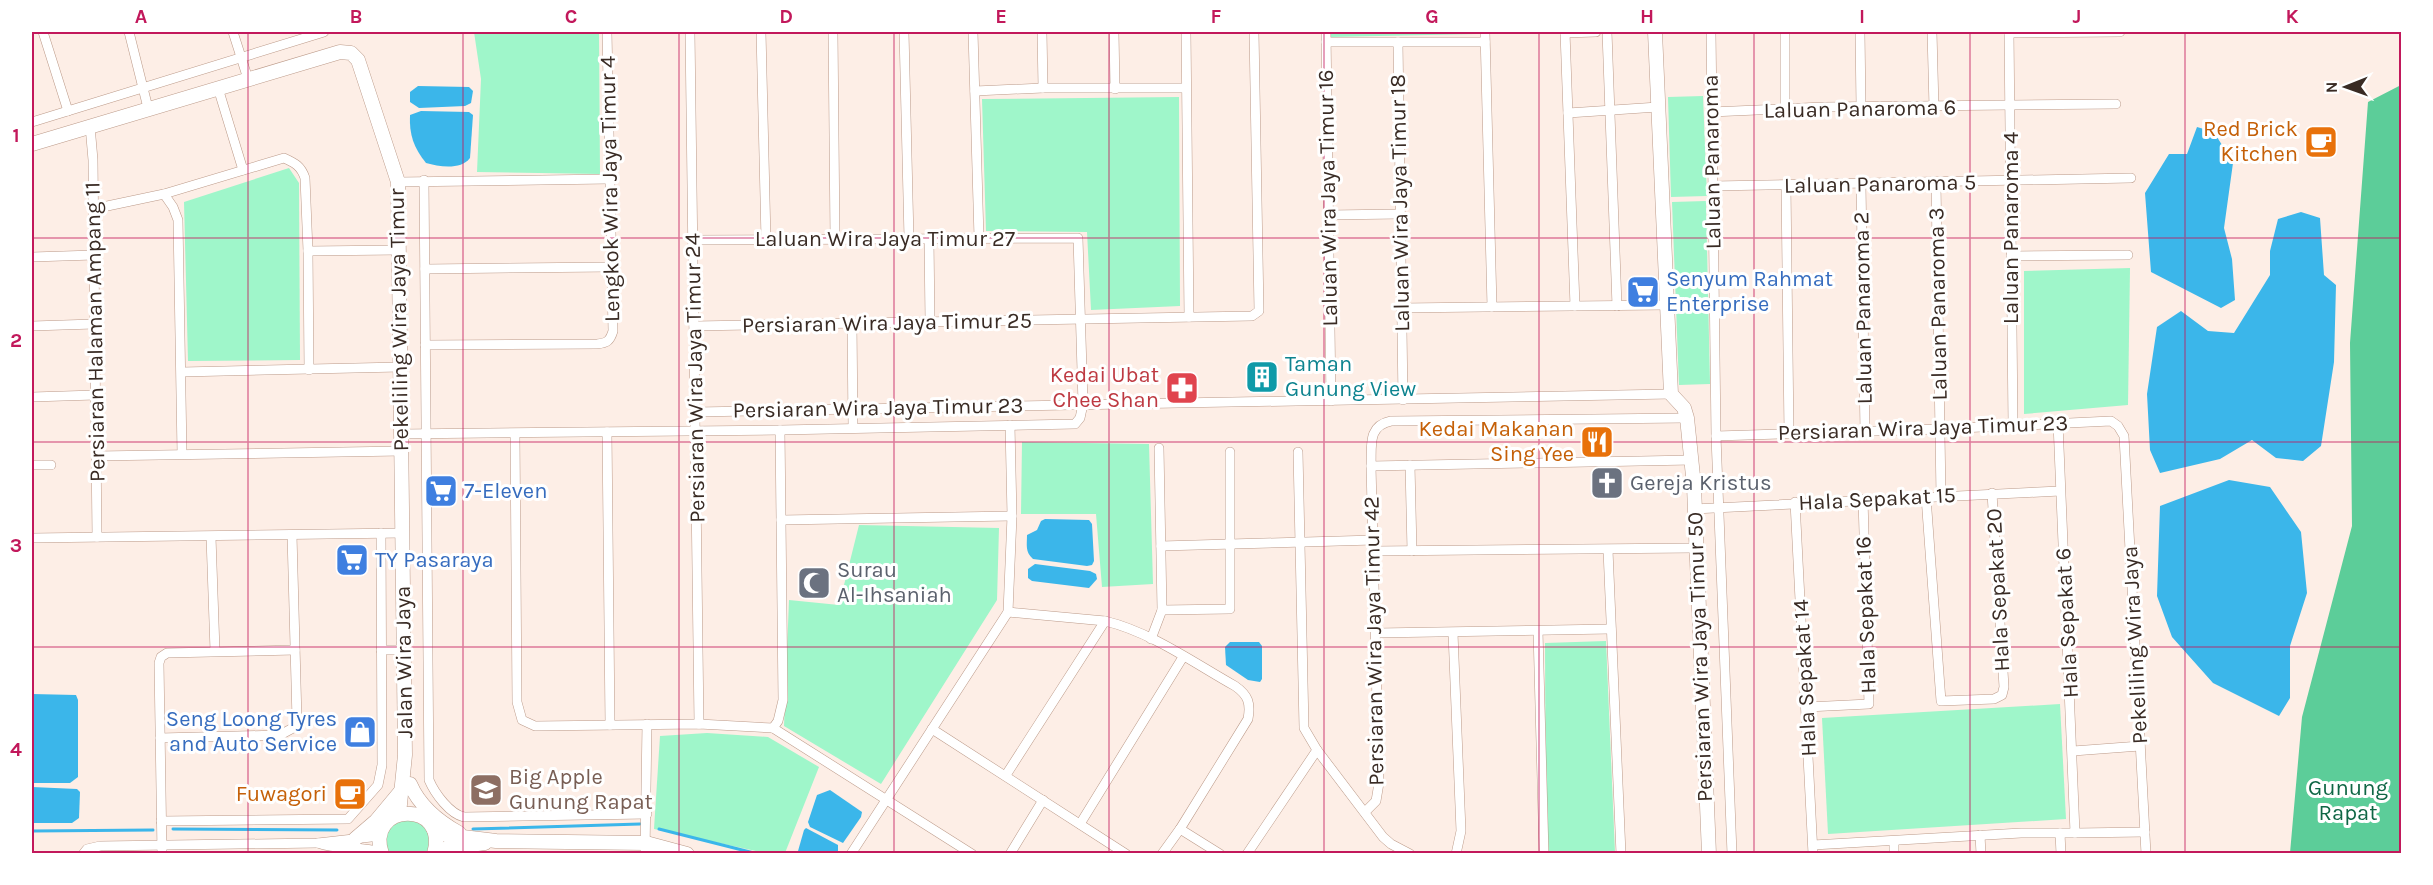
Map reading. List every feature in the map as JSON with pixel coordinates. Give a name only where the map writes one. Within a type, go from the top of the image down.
[{"type":"street","points":[[43,32],[68,111]]},
{"type":"street","points":[[129,32],[148,108]]},
{"type":"street","points":[[233,32],[248,79]]},
{"type":"street","points":[[32,122],[241,59],[320,32]]},
{"type":"street","name":"Lengkok Wira Jaya Timur 4","points":[[425,345],[606,343],[610,339],[613,331],[607,32]]},
{"type":"street","name":"Persiaran Wira Jaya Timur 24","points":[[690,32],[699,724]]},
{"type":"street","points":[[761,32],[766,240]]},
{"type":"street","points":[[833,32],[835,239]]},
{"type":"street","points":[[904,32],[909,239]]},
{"type":"street","points":[[973,32],[979,238]]},
{"type":"street","points":[[1042,32],[1043,88]]},
{"type":"street","points":[[1114,32],[1115,89]]},
{"type":"street","points":[[1186,32],[1189,317]]},
{"type":"street","name":"Persiaran Wira Jaya Timur 25","points":[[694,326],[1252,316],[1258,311],[1254,32]]},
{"type":"street","name":"Laluan Wira Jaya Timur 16","points":[[1326,32],[1331,401]]},
{"type":"street","points":[[1485,32],[1492,307]]},
{"type":"street","points":[[1575,306],[1565,32],[1596,32]]},
{"type":"street","points":[[1607,32],[1617,306]]},
{"type":"street","points":[[1655,32],[1671,394]]},
{"type":"street","name":"Laluan Panaroma","points":[[1710,32],[1716,436],[1732,854]]},
{"type":"street","points":[[1785,32],[1785,108]]},
{"type":"street","points":[[1860,32],[1861,107]]},
{"type":"street","points":[[1932,32],[1934,108]]},
{"type":"street","points":[[2009,32],[2120,32]]},
{"type":"street","name":"Laluan Panaroma 4","points":[[2009,32],[2013,425]]},
{"type":"street","points":[[1326,42],[1485,42]]},
{"type":"street","name":"Laluan Wira Jaya Timur 18","points":[[1398,42],[1403,400]]},
{"type":"street","name":"Pekeliling Wira Jaya Timur","points":[[32,144],[340,52],[351,53],[358,60],[398,182],[402,533]]},
{"type":"street","points":[[218,88],[243,170]]},
{"type":"street","points":[[975,92],[1043,88],[1185,88]]},
{"type":"street","name":"Laluan Panaroma 6","points":[[1711,112],[1785,108],[1934,108],[2116,104]]},
{"type":"street","points":[[1568,113],[1658,106]]},
{"type":"street","name":"Persiaran Halaman Ampang 11","points":[[90,126],[94,255],[97,537]]},
{"type":"street","points":[[93,209],[164,194],[284,158],[302,168],[308,251],[309,370]]},
{"type":"street","name":"Laluan Panaroma 5","points":[[1713,186],[1861,185],[2131,178]]},
{"type":"street","points":[[398,182],[609,179]]},
{"type":"street","points":[[424,180],[428,773],[431,786],[458,815],[464,817],[647,814]]},
{"type":"street","name":"Laluan Panaroma 3","points":[[1936,183],[1941,496]]},
{"type":"street","name":"Laluan Panaroma 2","points":[[1861,185],[1865,432]]},
{"type":"street","points":[[1786,186],[1789,434]]},
{"type":"street","points":[[164,194],[178,220],[182,453]]},
{"type":"street","points":[[1329,215],[1400,214]]},
{"type":"street","name":"Laluan Wira Jaya Timur 27","points":[[693,240],[1078,238],[1080,320]]},
{"type":"street","points":[[929,239],[930,321]]},
{"type":"street","points":[[308,251],[399,250]]},
{"type":"street","points":[[32,257],[94,255]]},
{"type":"street","points":[[2012,256],[2128,255]]},
{"type":"street","points":[[425,269],[611,267]]},
{"type":"street","points":[[1401,308],[1666,305]]},
{"type":"street","points":[[1080,320],[1083,404]]},
{"type":"street","points":[[852,322],[853,428]]},
{"type":"street","points":[[32,326],[94,324]]},
{"type":"street","points":[[182,372],[400,368]]},
{"type":"street","points":[[32,397],[95,394]]},
{"type":"street","name":"Persiaran Wira Jaya Timur 23","points":[[696,412],[1671,394]]},
{"type":"street","name":"Persiaran Wira Jaya Timur 50","points":[[1671,394],[1684,408],[1692,460],[1708,854]]},
{"type":"street","name":"Persiaran Wira Jaya Timur 23","points":[[401,434],[1075,424],[1080,418],[1083,404]]},
{"type":"street","name":"Persiaran Wira Jaya Timur 42","points":[[1365,812],[1376,801],[1378,792],[1372,434],[1383,423],[1391,421],[1687,418]]},
{"type":"street","name":"Persiaran Wira Jaya Timur 23","points":[[1716,436],[2111,421],[2118,426],[2124,436]]},
{"type":"street","name":"Hala Sepakat 6","points":[[2058,423],[2075,828]]},
{"type":"street","points":[[851,854],[885,798],[1008,612],[1012,516],[1010,425]]},
{"type":"street","points":[[772,728],[781,712],[783,700],[780,430]]},
{"type":"street","points":[[607,432],[610,725]]},
{"type":"street","points":[[515,434],[519,711],[522,720],[535,726],[699,724],[772,728],[972,854]]},
{"type":"street","name":"Pekeliling Wira Jaya","points":[[2124,436],[2146,854]]},
{"type":"street","points":[[1150,639],[1162,610],[1159,448]]},
{"type":"street","points":[[96,456],[401,451]]},
{"type":"street","points":[[1162,610],[1230,609],[1230,452]]},
{"type":"street","points":[[1298,452],[1304,728],[1317,750],[1383,837],[1390,844],[1410,854]]},
{"type":"street","points":[[1371,466],[1692,460]]},
{"type":"street","points":[[32,465],[51,465]]},
{"type":"street","points":[[1410,465],[1412,551]]},
{"type":"street","name":"Hala Sepakat 15","points":[[1694,509],[1795,502],[2060,491]]},
{"type":"street","name":"Hala Sepakat 20","points":[[1926,497],[1941,701],[1994,699],[2002,695],[2004,687],[1992,494]]},
{"type":"street","name":"Hala Sepakat 16","points":[[1807,707],[1869,704],[1863,499]]},
{"type":"street","name":"Hala Sepakat 14","points":[[1795,502],[1813,849]]},
{"type":"street","points":[[781,520],[1012,516]]},
{"type":"street","points":[[161,821],[348,819],[378,785],[382,765],[381,533]]},
{"type":"street","points":[[32,538],[402,533]]},
{"type":"street","name":"Jalan Wira Jaya","points":[[402,533],[406,787],[415,814]]},
{"type":"street","points":[[160,738],[280,735],[293,729],[297,720],[292,535]]},
{"type":"street","points":[[211,537],[215,651]]},
{"type":"street","points":[[1161,546],[1374,540]]},
{"type":"street","points":[[1374,551],[1695,548]]},
{"type":"street","points":[[1608,550],[1621,854]]},
{"type":"street","points":[[1008,612],[1118,624],[1150,639],[1244,692],[1249,700],[1248,719],[1162,854]]},
{"type":"street","points":[[1006,776],[1105,621]]},
{"type":"street","points":[[1377,633],[1611,630]]},
{"type":"street","points":[[1538,631],[1544,854]]},
{"type":"street","points":[[1454,633],[1461,831],[1456,854]]},
{"type":"street","points":[[161,850],[159,663],[161,657],[167,653],[295,650]]},
{"type":"street","points":[[381,650],[404,650]]},
{"type":"street","points":[[1080,824],[1183,657]]},
{"type":"street","points":[[646,724],[646,848]]},
{"type":"street","points":[[932,729],[1126,854]]},
{"type":"street","points":[[2073,751],[2140,746]]},
{"type":"street","points":[[1246,854],[1317,750]]},
{"type":"street","points":[[352,847],[406,787],[465,846]]},
{"type":"street","name":"Jalan Wira Jaya","points":[[399,814],[406,787]]},
{"type":"street","points":[[1010,854],[1043,800]]},
{"type":"street","points":[[84,854],[87,849],[100,846],[161,850],[287,849],[318,843],[329,847],[371,849],[381,853],[379,839],[385,824],[399,814],[415,814],[429,823],[434,830],[436,838],[434,854]]},
{"type":"street","points":[[1813,849],[1980,835],[2060,833],[2075,828],[2145,832]]},
{"type":"street","points":[[1180,829],[1220,854]]},
{"type":"street","points":[[434,830],[465,846]]},
{"type":"street","points":[[352,847],[381,831]]},
{"type":"street","points":[[2060,833],[2061,854]]},
{"type":"street","points":[[1980,835],[1981,854]]},
{"type":"street","points":[[434,854],[447,848],[496,841],[646,848],[687,854]]},
{"type":"street","points":[[1894,841],[1894,854]]},
{"type":"green space","points":[[474,32],[599,32],[600,174],[477,172],[481,79]]},
{"type":"green space","points":[[1330,32],[1477,32],[1477,34],[1330,37]]},
{"type":"green space","name":"Gunung Rapat","points":[[2401,85],[2401,853],[2290,853],[2302,717],[2352,526],[2350,343],[2368,102]]},
{"type":"green space","points":[[1703,96],[1707,196],[1671,197],[1668,97]]},
{"type":"green space","points":[[1179,97],[1180,306],[1091,310],[1087,232],[986,231],[982,99]]},
{"type":"green space","points":[[289,168],[299,183],[300,360],[188,361],[184,202]]},
{"type":"green space","points":[[1706,201],[1710,384],[1679,385],[1672,202]]},
{"type":"green space","points":[[2130,268],[2128,405],[2024,414],[2024,271]]},
{"type":"green space","points":[[1022,442],[1149,444],[1153,584],[1102,587],[1096,514],[1021,514]]},
{"type":"green space","points":[[859,525],[999,528],[997,600],[881,784],[784,726],[789,600],[839,605]]},
{"type":"green space","points":[[1606,641],[1615,853],[1546,853],[1545,643]]},
{"type":"green space","points":[[2060,704],[2066,819],[1828,834],[1822,718]]},
{"type":"green space","points":[[707,733],[768,737],[819,767],[785,853],[765,853],[654,829],[660,736]]},
{"type":"green space","points":[[416,820],[429,831],[429,853],[386,854],[383,841],[394,822]]},
{"type":"water","points":[[418,86],[469,87],[473,91],[471,103],[465,106],[419,108],[410,102],[410,92]]},
{"type":"water","points":[[421,111],[469,112],[473,115],[470,158],[466,162],[456,166],[426,163],[415,146],[410,129],[410,115]]},
{"type":"water","points":[[2197,127],[2214,132],[2233,163],[2224,228],[2232,259],[2235,300],[2221,308],[2151,272],[2145,193],[2169,154],[2187,154]]},
{"type":"water","points":[[2301,212],[2320,218],[2324,275],[2336,285],[2334,362],[2321,446],[2303,461],[2276,458],[2252,440],[2220,459],[2160,473],[2150,450],[2147,394],[2157,327],[2181,311],[2208,331],[2234,333],[2270,275],[2270,251],[2278,219]]},
{"type":"water","points":[[2229,480],[2270,487],[2301,532],[2307,593],[2290,646],[2290,698],[2279,716],[2213,683],[2172,637],[2157,596],[2160,506]]},
{"type":"water","points":[[1045,519],[1089,520],[1092,524],[1094,561],[1092,565],[1033,559],[1028,551],[1027,535],[1037,530],[1041,521]]},
{"type":"water","points":[[1035,564],[1090,571],[1096,574],[1097,579],[1089,588],[1032,581],[1028,578],[1028,569]]},
{"type":"water","points":[[1230,642],[1259,642],[1262,646],[1262,679],[1260,682],[1248,680],[1226,665],[1225,647]]},
{"type":"water","points":[[32,694],[76,695],[78,700],[78,777],[70,783],[32,783]]},
{"type":"water","points":[[32,787],[77,789],[80,792],[79,818],[72,823],[32,823]]},
{"type":"water","points":[[830,790],[862,812],[843,843],[810,827],[808,822],[817,795]]},
{"type":"water","points":[[806,828],[838,845],[838,853],[801,853],[798,851]]},
{"type":"waterway","points":[[473,829],[640,824]]},
{"type":"waterway","points":[[173,829],[337,830]]},
{"type":"waterway","points":[[659,829],[758,854]]},
{"type":"waterway","points":[[32,831],[153,830]]},
{"type":"place","name":"Red Brick Kitchen","points":[[2321,142]]},
{"type":"place","name":"Senyum Rahmat Enterprise","points":[[1643,292]]},
{"type":"place","name":"Taman Gunung View","points":[[1262,377]]},
{"type":"place","name":"Kedai Ubat Chee Shan","points":[[1182,388]]},
{"type":"place","name":"Kedai Makanan Sing Yee","points":[[1597,442]]},
{"type":"place","name":"Gereja Kristus","points":[[1607,483]]},
{"type":"place","name":"7-Eleven","points":[[441,491]]},
{"type":"place","name":"TY Pasaraya","points":[[352,560]]},
{"type":"place","name":"Surau Al-Ihsaniah","points":[[814,583]]},
{"type":"place","name":"Seng Loong Tyres and Auto Service","points":[[360,732]]},
{"type":"place","name":"Big Apple Gunung Rapat","points":[[486,790]]},
{"type":"place","name":"Fuwagori","points":[[350,794]]}]
